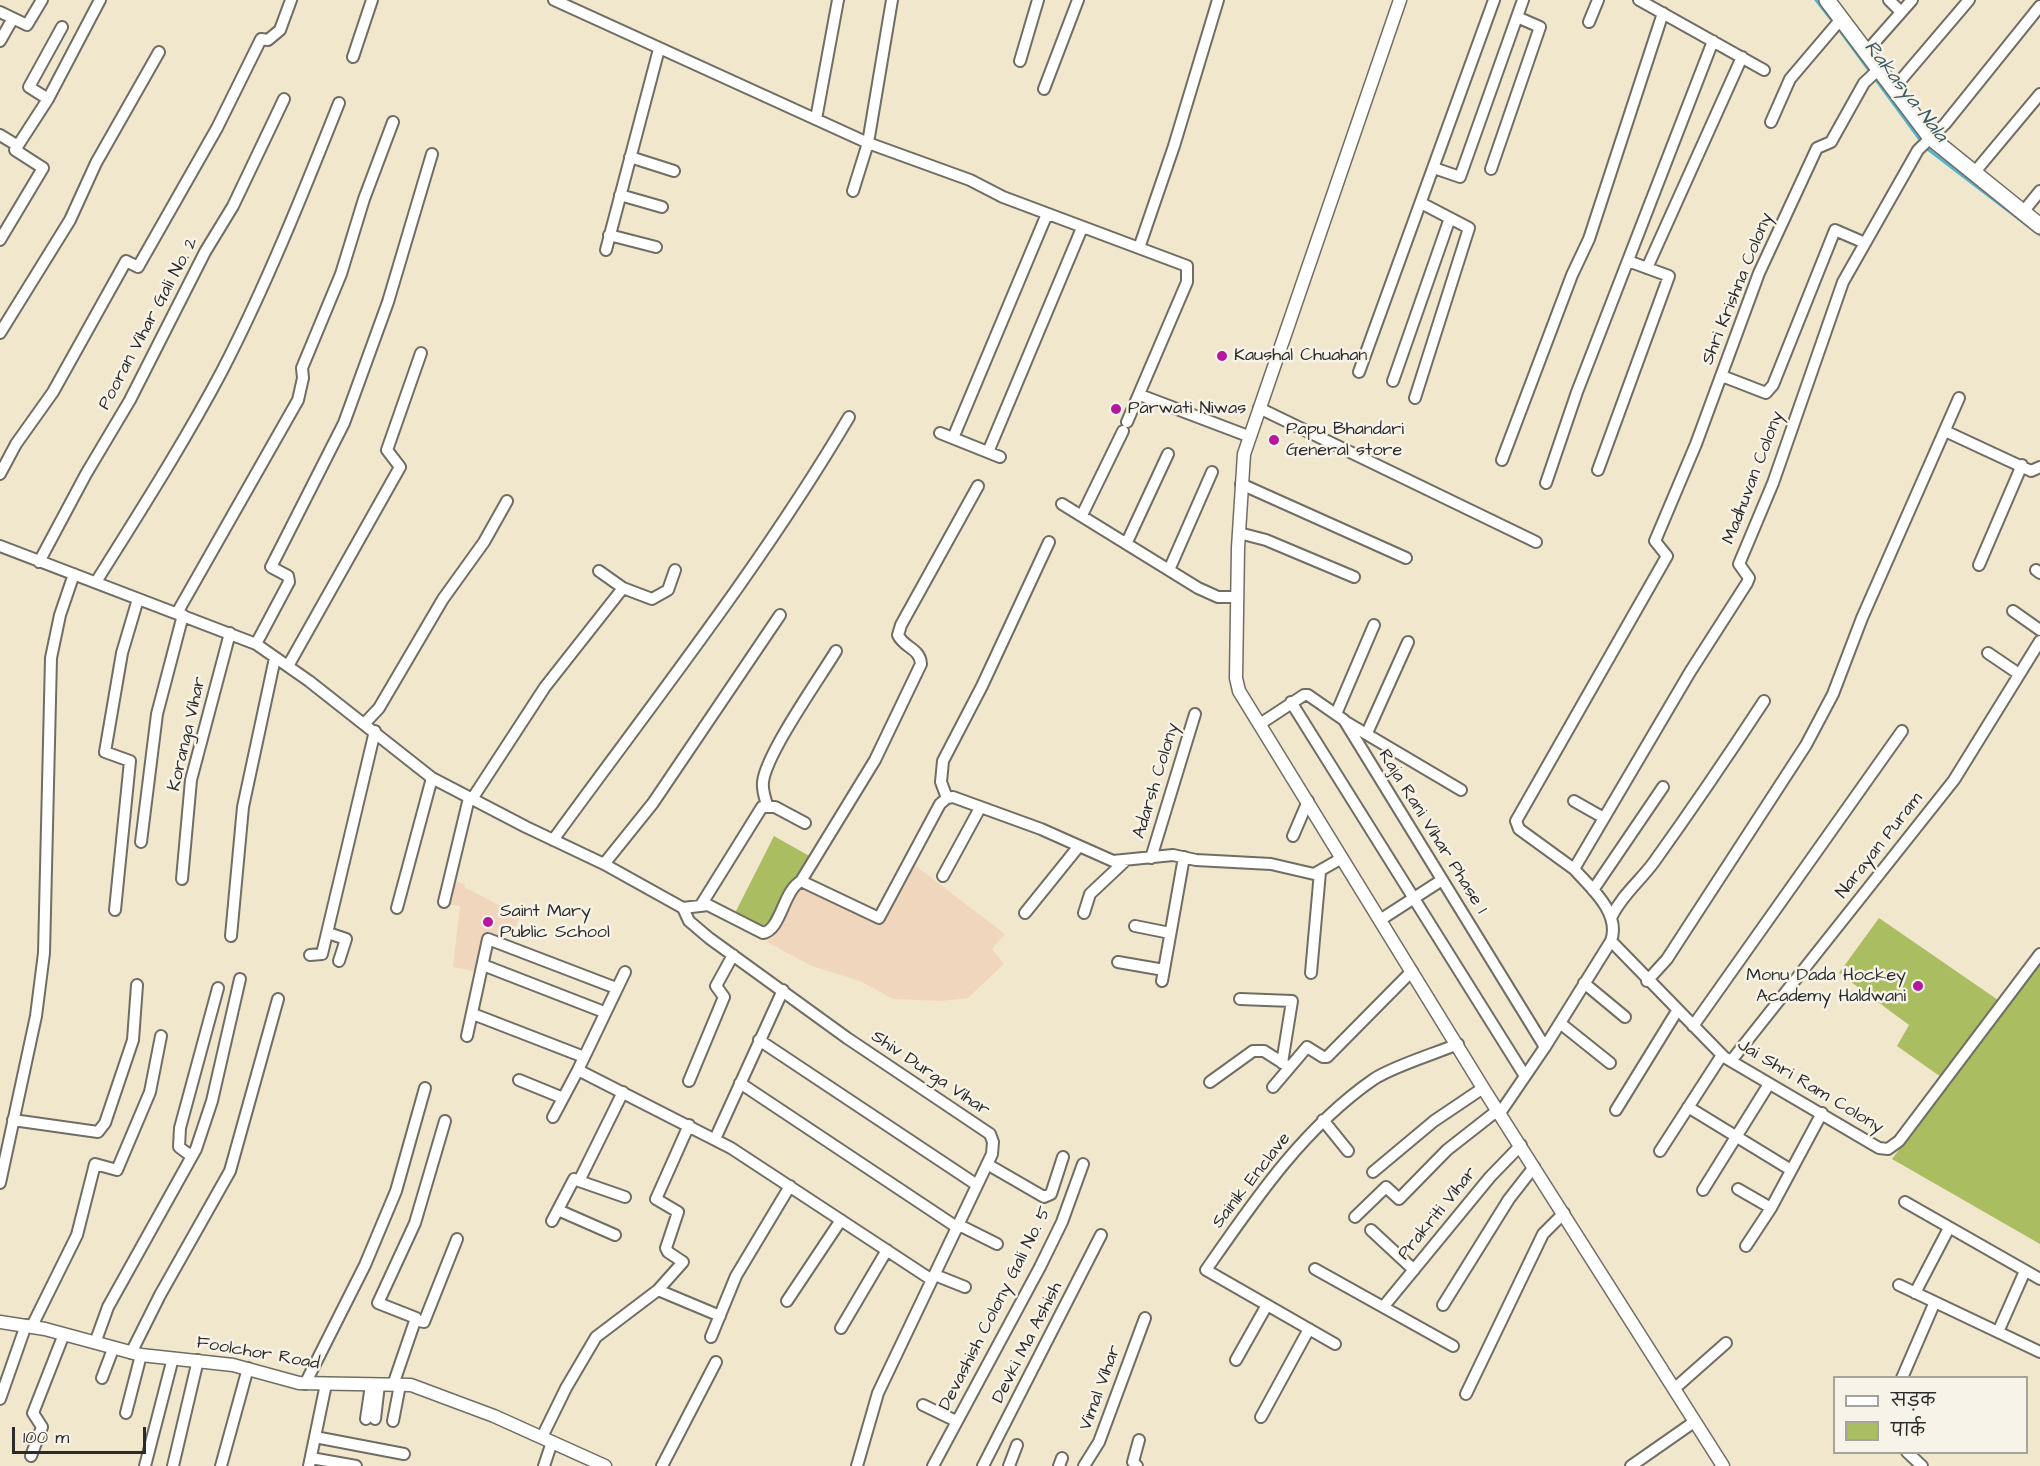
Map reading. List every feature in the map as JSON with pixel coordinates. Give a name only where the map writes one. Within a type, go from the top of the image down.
[{"type":"main road","points":[[1827,0],[1837,24],[1867,51],[1874,73],[1894,88],[1925,143],[1974,173],[2040,226]]},
{"type":"street","points":[[3,0],[0,11],[12,20],[27,25],[42,0]]},
{"type":"street","points":[[0,240],[43,168],[15,150],[48,99],[100,0]]},
{"type":"street","points":[[0,474],[16,444],[53,392],[126,261],[138,267],[217,128],[261,39],[268,40],[280,30],[291,0]]},
{"type":"street","points":[[353,57],[372,0]]},
{"type":"street","points":[[554,0],[868,143],[970,180],[1003,197],[1186,267],[1188,274],[1140,395],[1082,515]]},
{"type":"street","points":[[816,119],[838,0]]},
{"type":"street","points":[[852,191],[868,143],[892,0]]},
{"type":"street","points":[[1020,61],[1038,0]]},
{"type":"street","points":[[1044,90],[1078,0]]},
{"type":"street","points":[[1139,248],[1174,146],[1218,0]]},
{"type":"street","points":[[1400,0],[1248,436],[1241,484],[1239,533],[1231,597],[1236,678],[1239,691],[1380,920],[1723,1466]]},
{"type":"street","points":[[1359,372],[1434,168],[1448,120],[1494,0]]},
{"type":"street","points":[[1434,168],[1460,177],[1523,0]]},
{"type":"street","points":[[1589,22],[1598,0]]},
{"type":"street","points":[[1639,0],[1764,70]]},
{"type":"street","points":[[1888,0],[1901,12]]},
{"type":"street","points":[[1867,51],[1912,0]]},
{"type":"street","points":[[1894,88],[1969,0]]},
{"type":"street","name":"Madhuvan Colony","points":[[1574,869],[1747,583],[1749,578],[1739,564],[1773,483],[1833,306],[1865,243],[1925,143],[1979,84],[2040,6]]},
{"type":"street","points":[[1502,460],[1572,275],[1589,239],[1663,13]]},
{"type":"street","points":[[1491,169],[1540,27],[1517,17]]},
{"type":"street","points":[[0,41],[12,20]]},
{"type":"street","points":[[1771,122],[1790,79],[1837,24]]},
{"type":"street","points":[[48,99],[29,87],[62,27]]},
{"type":"street","points":[[1546,483],[1577,392],[1713,41]]},
{"type":"street","points":[[606,250],[659,49]]},
{"type":"street","points":[[0,333],[70,220],[96,163],[159,52]]},
{"type":"street","points":[[1647,268],[1742,57]]},
{"type":"street","name":"Shri Krishna Colony","points":[[1574,869],[1518,829],[1516,821],[1667,556],[1655,541],[1722,375],[1759,273],[1817,148],[1831,142],[1874,73]]},
{"type":"street","points":[[1974,173],[2040,94]]},
{"type":"street","name":"Pooran Vihar Gali No. 2","points":[[39,562],[80,484],[130,400],[205,252],[233,206],[284,99]]},
{"type":"street","points":[[96,582],[187,434],[223,369],[304,192],[339,103]]},
{"type":"street","points":[[141,842],[157,714],[180,614],[298,400],[303,378],[302,368],[341,274],[364,199],[393,122]]},
{"type":"street","points":[[1,137],[18,146]]},
{"type":"street","points":[[256,644],[289,582],[288,576],[271,567],[344,423],[388,302],[432,154]]},
{"type":"street","points":[[630,157],[674,171]]},
{"type":"street","points":[[2023,212],[2040,191]]},
{"type":"street","points":[[620,195],[662,207]]},
{"type":"street","points":[[1415,398],[1470,228],[1421,203]]},
{"type":"street","points":[[953,438],[1047,214]]},
{"type":"street","points":[[1393,381],[1450,218]]},
{"type":"street","points":[[988,452],[1082,228]]},
{"type":"street","points":[[1722,375],[1766,393],[1773,385],[1835,230],[1865,243]]},
{"type":"street","points":[[609,235],[656,247]]},
{"type":"street","points":[[1598,470],[1669,276],[1628,261]]},
{"type":"street","points":[[288,666],[400,467],[387,450],[421,353]]},
{"type":"street","points":[[1140,395],[1248,436]]},
{"type":"street","points":[[1647,981],[1667,959],[1806,746],[1833,694],[1862,618],[1959,398]]},
{"type":"street","points":[[1259,408],[1536,542]]},
{"type":"street","points":[[553,840],[710,629],[733,591],[801,499],[849,417]]},
{"type":"street","points":[[1945,431],[2031,471],[2040,467]]},
{"type":"street","points":[[940,433],[1000,456]]},
{"type":"street","points":[[1127,542],[1168,454]]},
{"type":"street","points":[[1979,565],[2022,465]]},
{"type":"street","points":[[1169,570],[1212,472]]},
{"type":"street","points":[[1241,484],[1406,558]]},
{"type":"street","points":[[0,546],[256,644],[365,723],[432,777],[471,799],[604,864],[683,908],[708,905],[756,931],[767,933],[875,760],[921,664],[916,651],[901,642],[898,635],[901,625],[978,486]]},
{"type":"street","points":[[365,723],[379,708],[442,599],[484,542],[507,501]]},
{"type":"street","points":[[1062,504],[1169,570],[1218,597],[1231,597]]},
{"type":"street","points":[[1239,533],[1266,540],[1354,577]]},
{"type":"street","points":[[947,798],[941,782],[942,761],[982,686],[1049,542]]},
{"type":"street","points":[[599,571],[623,588],[645,598],[660,596],[668,590],[675,570]]},
{"type":"street","points":[[0,1183],[36,1016],[44,952],[51,658],[60,615],[74,574]]},
{"type":"street","points":[[444,902],[471,799],[545,687],[623,588]]},
{"type":"street","points":[[115,910],[130,761],[105,752],[122,653],[138,598]]},
{"type":"street","points":[[2013,611],[2040,630]]},
{"type":"street","points":[[604,864],[653,803],[780,615]]},
{"type":"street","points":[[1374,625],[1340,717],[1461,790]]},
{"type":"street","name":"Koranga Vihar","points":[[182,879],[191,780],[230,633]]},
{"type":"street","name":"Narayan Puram","points":[[1660,1151],[1688,1107],[1726,1058],[1954,780],[2040,641]]},
{"type":"street","points":[[1367,733],[1408,642]]},
{"type":"street","points":[[767,805],[762,786],[763,778],[780,743],[836,651]]},
{"type":"street","points":[[1988,653],[2019,674]]},
{"type":"street","points":[[231,936],[243,807],[275,658]]},
{"type":"street","name":"Raja Rani Vihar Phase 1","points":[[1291,702],[1308,695],[1340,717],[1545,1047]]},
{"type":"street","points":[[1612,916],[1617,906],[1645,874],[1697,801],[1764,701]]},
{"type":"street","points":[[1260,724],[1291,702],[1525,1076]]},
{"type":"street","name":"Adarsh Colony","points":[[1151,858],[1195,714]]},
{"type":"street","points":[[310,955],[322,954],[375,731]]},
{"type":"street","points":[[1693,1026],[1902,731]]},
{"type":"street","points":[[397,908],[432,777]]},
{"type":"street","points":[[1593,890],[1664,788]]},
{"type":"street","points":[[801,881],[879,918],[940,804],[947,798],[953,797],[1020,821],[1107,859],[1124,862],[1184,857],[1217,862],[1265,863],[1308,874],[1320,872],[1342,858]]},
{"type":"street","points":[[1293,836],[1308,801]]},
{"type":"street","points":[[1574,801],[1604,818]]},
{"type":"street","points":[[701,905],[762,807],[767,805],[805,822]]},
{"type":"street","points":[[943,876],[980,808]]},
{"type":"street","points":[[1026,912],[1079,846]]},
{"type":"street","points":[[1118,962],[1163,976],[1184,857]]},
{"type":"street","points":[[1083,913],[1090,894],[1124,862]]},
{"type":"street","points":[[1355,1217],[1386,1187],[1399,1199],[1447,1150],[1499,1111],[1545,1047],[1611,941],[1615,929],[1612,916],[1574,869]]},
{"type":"street","points":[[1311,972],[1320,872]]},
{"type":"street","points":[[1380,920],[1442,880]]},
{"type":"street","name":"Shiv Durga Vihar","points":[[683,908],[689,921],[733,955],[847,1038],[990,1134],[993,1142],[987,1164],[878,1393],[857,1466]]},
{"type":"street","points":[[1135,926],[1170,933]]},
{"type":"street","points":[[328,933],[346,939],[339,961]]},
{"type":"street","points":[[467,1036],[488,939],[616,988]]},
{"type":"street","name":"Jai Shri Ram Colony","points":[[1611,941],[1647,981],[1726,1058],[1879,1148],[1888,1149],[1899,1141],[2040,954]]},
{"type":"street","points":[[689,1081],[724,997],[716,986],[733,955]]},
{"type":"street","points":[[483,964],[604,1012]]},
{"type":"street","points":[[1273,1087],[1286,1065],[1307,1047],[1327,1057],[1412,971]]},
{"type":"street","points":[[553,1117],[584,1058],[624,972]]},
{"type":"street","points":[[94,1343],[108,1307],[191,1156],[212,1101],[240,978]]},
{"type":"street","points":[[1584,983],[1625,1017]]},
{"type":"street","points":[[13,1120],[98,1132],[105,1123],[133,1040],[137,985]]},
{"type":"street","points":[[191,1156],[179,1147],[180,1128],[218,988]]},
{"type":"street","points":[[715,1139],[783,990]]},
{"type":"street","points":[[126,1413],[136,1354],[160,1295],[230,1171],[278,999]]},
{"type":"street","points":[[1240,999],[1292,1001],[1286,1065]]},
{"type":"street","points":[[1616,1110],[1677,1011]]},
{"type":"street","points":[[473,1014],[584,1058]]},
{"type":"street","points":[[1560,1023],[1610,1063]]},
{"type":"street","points":[[0,1400],[29,1325],[77,1234],[95,1164],[117,1170],[150,1092],[161,1036]]},
{"type":"street","points":[[759,1040],[977,1185]]},
{"type":"street","name":"Sainik Enclave","points":[[1335,1344],[1206,1270],[1275,1173],[1323,1120],[1376,1078],[1458,1044]]},
{"type":"street","points":[[1210,1082],[1253,1051],[1264,1051],[1286,1065]]},
{"type":"street","points":[[578,1070],[715,1139],[886,1250],[934,1278],[965,1287]]},
{"type":"street","points":[[519,1080],[563,1098]]},
{"type":"street","points":[[740,1083],[958,1226],[997,1244]]},
{"type":"street","points":[[1702,1190],[1769,1084]]},
{"type":"street","points":[[305,1384],[365,1265],[396,1191],[425,1088]]},
{"type":"street","points":[[1373,1172],[1434,1121],[1484,1088]]},
{"type":"street","points":[[579,1181],[622,1092]]},
{"type":"street","points":[[1688,1107],[1791,1170]]},
{"type":"street","points":[[1746,1246],[1771,1208],[1822,1113]]},
{"type":"street","points":[[1323,1120],[1348,1151]]},
{"type":"street","points":[[445,1121],[415,1223],[378,1303],[424,1322],[457,1239]]},
{"type":"street","points":[[544,1466],[547,1440],[566,1388],[596,1337],[658,1290],[683,1262],[668,1252],[666,1248],[677,1210],[656,1199],[689,1125]]},
{"type":"street","name":"Prakriti Vihar","points":[[1384,1306],[1490,1176],[1521,1146]]},
{"type":"street","points":[[987,1164],[1044,1197],[1051,1194],[1063,1157]]},
{"type":"street","name":"Devashish Colony Gali No. 5","points":[[933,1466],[1040,1267],[1062,1222],[1083,1164]]},
{"type":"street","points":[[1443,1305],[1509,1199],[1534,1167]]},
{"type":"street","points":[[552,1221],[574,1179],[625,1197]]},
{"type":"street","points":[[711,1337],[736,1276],[790,1186]]},
{"type":"street","points":[[1738,1189],[1771,1208]]},
{"type":"street","points":[[1905,1202],[2040,1280]]},
{"type":"street","points":[[558,1210],[615,1235]]},
{"type":"street","points":[[1466,1394],[1543,1234],[1564,1213]]},
{"type":"street","points":[[787,1301],[841,1220]]},
{"type":"street","points":[[1915,1293],[1949,1228]]},
{"type":"street","points":[[1371,1230],[1414,1270]]},
{"type":"street","name":"Devki Ma Ashish","points":[[983,1466],[1038,1363],[1101,1235]]},
{"type":"street","points":[[841,1328],[886,1250]]},
{"type":"street","points":[[1315,1269],[1453,1346]]},
{"type":"street","points":[[1998,1332],[2025,1271]]},
{"type":"street","points":[[1899,1285],[1934,1304],[2040,1352]]},
{"type":"street","points":[[658,1290],[720,1316]]},
{"type":"street","points":[[1902,1376],[1934,1304]]},
{"type":"street","points":[[1236,1360],[1267,1305]]},
{"type":"street","name":"Vimal Vihar","points":[[1084,1466],[1099,1442],[1145,1318]]},
{"type":"street","points":[[393,1421],[397,1385],[415,1320]]},
{"type":"street","name":"Foolchor Road","points":[[0,1322],[29,1325],[136,1354],[248,1368],[268,1376],[305,1384],[397,1385],[423,1389],[605,1466]]},
{"type":"street","points":[[1261,1417],[1309,1329]]},
{"type":"street","points":[[31,1456],[42,1427],[33,1413],[64,1334]]},
{"type":"street","points":[[1674,1389],[1726,1343]]},
{"type":"street","points":[[102,1378],[113,1349]]},
{"type":"street","points":[[145,1466],[173,1358]]},
{"type":"street","points":[[174,1466],[198,1360]]},
{"type":"street","points":[[662,1466],[716,1362]]},
{"type":"street","points":[[221,1466],[248,1368]]},
{"type":"street","points":[[326,1384],[310,1462],[356,1466]]},
{"type":"street","points":[[370,1419],[375,1385]]},
{"type":"street","points":[[923,1405],[956,1421]]},
{"type":"street","points":[[1631,1466],[1694,1422]]},
{"type":"street","points":[[315,1437],[404,1454]]},
{"type":"street","points":[[1137,1466],[1133,1462],[1139,1440]]},
{"type":"street","points":[[1009,1466],[1017,1445]]},
{"type":"street","points":[[1909,1454],[1922,1466]]},
{"type":"shaded area","points":[[913,864],[1005,934],[992,949],[1004,964],[968,998],[940,1001],[893,999],[860,981],[812,966],[767,942],[798,889],[806,886],[882,922]]},
{"type":"shaded area","name":"Saint Mary Public School","points":[[453,881],[465,884],[464,887],[520,916],[514,930],[507,928],[503,938],[485,934],[477,972],[453,967],[460,906],[446,904]]},
{"type":"green space","points":[[774,836],[811,857],[802,874],[790,883],[768,927],[757,928],[734,915]]},
{"type":"green space","name":"Monu Dada Hockey Academy Haldwani","points":[[1879,918],[1998,1000],[1941,1077],[1897,1046],[1909,1025],[1839,973]]},
{"type":"green space","points":[[2040,963],[2040,1244],[1892,1159]]},
{"type":"waterway","name":"Rakasya Nala","points":[[1816,0],[1834,23]]},
{"type":"waterway","name":"Rakasya Nala","points":[[1838,28],[1921,141]]},
{"type":"waterway","name":"Rakasya Nala","points":[[1925,147],[2040,235]]},
{"type":"place","name":"Kaushal Chuahan","points":[[1222,356]]},
{"type":"place","name":"Parwati Niwas","points":[[1116,409]]},
{"type":"place","name":"Papu Bhandari General store","points":[[1274,440]]},
{"type":"place","name":"Saint Mary Public School","points":[[488,922]]},
{"type":"place","name":"Monu Dada Hockey Academy Haldwani","points":[[1918,986]]}]
